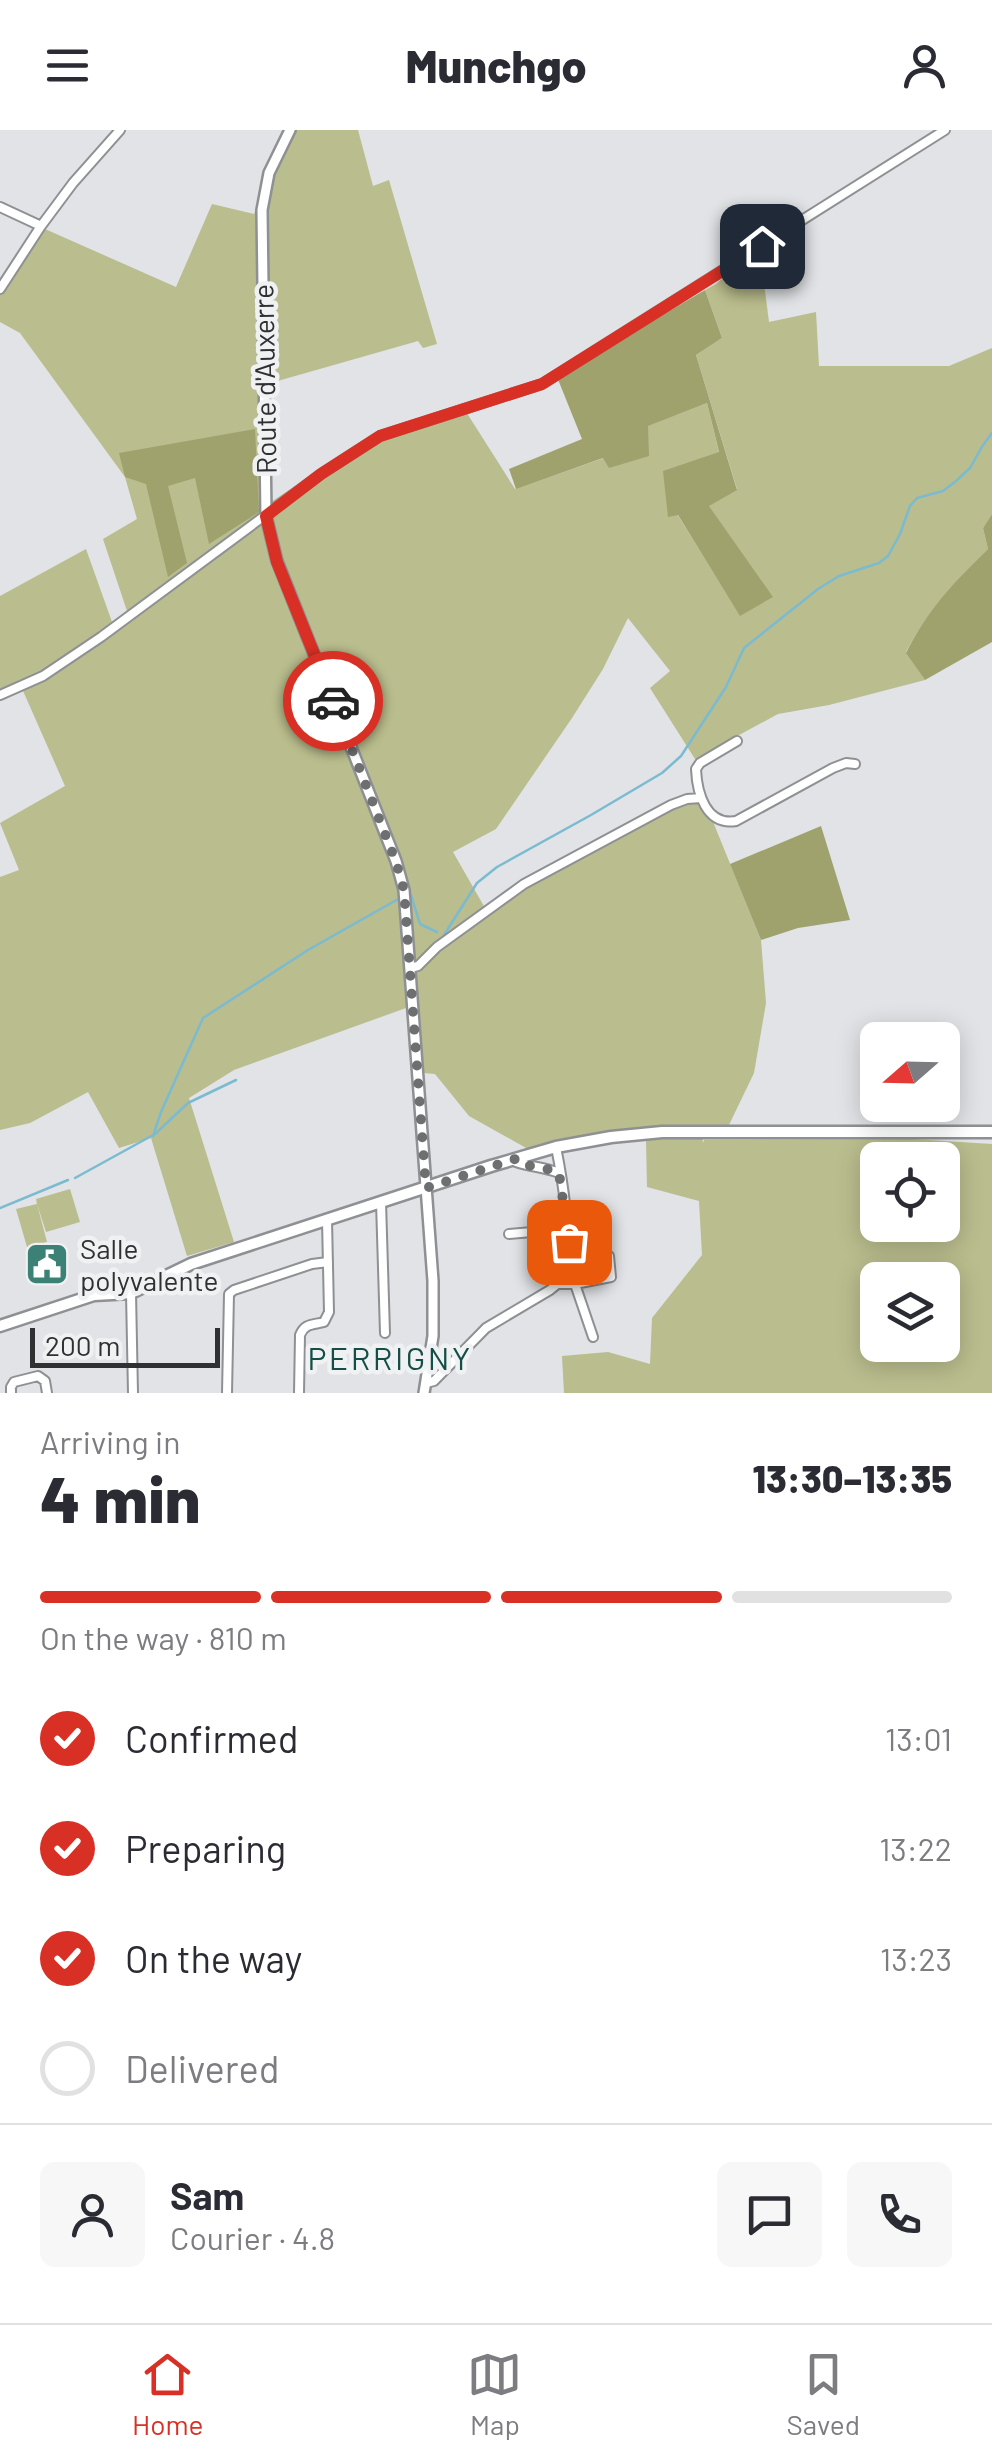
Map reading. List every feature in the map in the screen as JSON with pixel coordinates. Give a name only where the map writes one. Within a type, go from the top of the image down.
[{"type":"main road","points":[[0,1326],[94,1295],[131,1293],[191,1264],[515,1159],[611,1137],[662,1132],[992,1132]]},
{"type":"street","points":[[0,290],[73,183],[117,134],[101,130]]},
{"type":"street","name":"Route d'Auxerre","points":[[290,130],[269,173],[262,210],[266,516],[277,562],[399,871],[405,896],[434,1315],[425,1388]]},
{"type":"street","points":[[0,695],[43,676],[101,638],[321,474],[380,436],[542,384],[946,130]]},
{"type":"street","points":[[0,207],[41,226]]},
{"type":"street","points":[[737,741],[696,769],[706,808],[724,823],[833,768],[855,764]]},
{"type":"street","points":[[410,968],[418,966],[437,947],[524,884],[670,805],[701,798]]},
{"type":"street","points":[[425,1388],[486,1328],[558,1284],[565,1273],[569,1242],[556,1148]]},
{"type":"street","points":[[515,1159],[559,1173]]},
{"type":"street","points":[[381,1202],[385,1333]]},
{"type":"street","points":[[299,1393],[300,1335],[303,1328],[328,1317],[327,1220]]},
{"type":"street","points":[[509,1234],[567,1229]]},
{"type":"street","points":[[558,1284],[611,1276],[608,1256]]},
{"type":"street","points":[[227,1393],[229,1294],[312,1264],[328,1262]]},
{"type":"street","points":[[575,1284],[593,1337]]},
{"type":"street","points":[[131,1293],[133,1393]]},
{"type":"street","points":[[11,1393],[14,1382],[38,1376],[48,1393]]},
{"type":"green space","points":[[287,130],[358,130],[373,186],[389,180],[437,344],[423,348],[418,341],[267,384],[271,502],[358,444],[463,407],[515,489],[604,458],[647,426],[707,403],[719,453],[669,516],[677,514],[740,615],[772,597],[708,505],[737,489],[696,355],[722,338],[705,290],[759,245],[769,322],[816,312],[819,366],[949,366],[992,348],[992,514],[983,528],[988,549],[943,597],[906,652],[925,680],[778,714],[695,759],[650,688],[670,671],[628,618],[603,669],[496,829],[453,852],[485,908],[674,803],[705,802],[761,940],[766,1003],[754,1073],[728,1127],[563,1140],[528,1149],[469,1116],[435,1074],[413,1072],[406,1008],[234,1070],[189,1098],[234,1242],[187,1256],[151,1138],[119,1148],[88,1092],[30,1123],[0,1130],[0,877],[19,870],[0,823],[65,786],[20,684],[0,692],[0,596],[86,549],[112,622],[127,611],[103,539],[137,519],[125,477],[20,333],[0,322],[0,291],[45,229],[176,287],[212,204],[254,214]]},
{"type":"green space","points":[[705,290],[722,338],[696,355],[737,490],[709,506],[773,597],[740,616],[678,515],[668,517],[663,471],[719,452],[707,403],[648,426],[649,456],[609,468],[603,458],[516,489],[509,469],[582,439],[557,377]]},
{"type":"green space","points":[[255,429],[259,512],[209,544],[195,478],[168,486],[187,563],[168,577],[146,484],[125,477],[119,453]]},
{"type":"green space","points":[[992,514],[992,642],[925,680],[906,653],[942,597],[988,549],[983,528]]},
{"type":"green space","points":[[821,826],[850,920],[798,928],[761,940],[730,864]]},
{"type":"green space","points":[[702,1136],[703,1143],[913,1139],[992,1144],[992,1393],[564,1393],[562,1356],[608,1352],[650,1364],[652,1318],[702,1255],[699,1201],[647,1187],[646,1139]]},
{"type":"green space","points":[[70,1189],[80,1222],[46,1232],[36,1199]]},
{"type":"green space","points":[[37,1204],[47,1242],[27,1247],[16,1209]]},
{"type":"green space","points":[[602,1244],[607,1275],[569,1282],[573,1247]]},
{"type":"waterway","points":[[444,935],[477,883],[497,867],[662,773],[681,756],[726,687],[744,648],[818,589],[888,556],[910,506],[917,498],[943,491],[956,481],[970,468],[992,433]]},
{"type":"waterway","points":[[411,895],[420,924],[437,932]]},
{"type":"waterway","points":[[153,1136],[203,1018],[308,950],[400,898]]},
{"type":"waterway","points":[[75,1178],[155,1134],[188,1103],[236,1080]]},
{"type":"waterway","points":[[0,1208],[68,1180]]},
{"type":"way so far","points":[[333,701],[404,890],[426,1188],[515,1159],[525,1165],[547,1168],[559,1173],[569,1242]]},
{"type":"place","name":"Salle polyvalente","points":[[47,1264]]},
{"type":"district","name":"PERRIGNY","points":[[390,1357]]},
{"type":"route","points":[[333,701],[277,562],[266,516],[380,436],[542,384],[762,246]]}]
